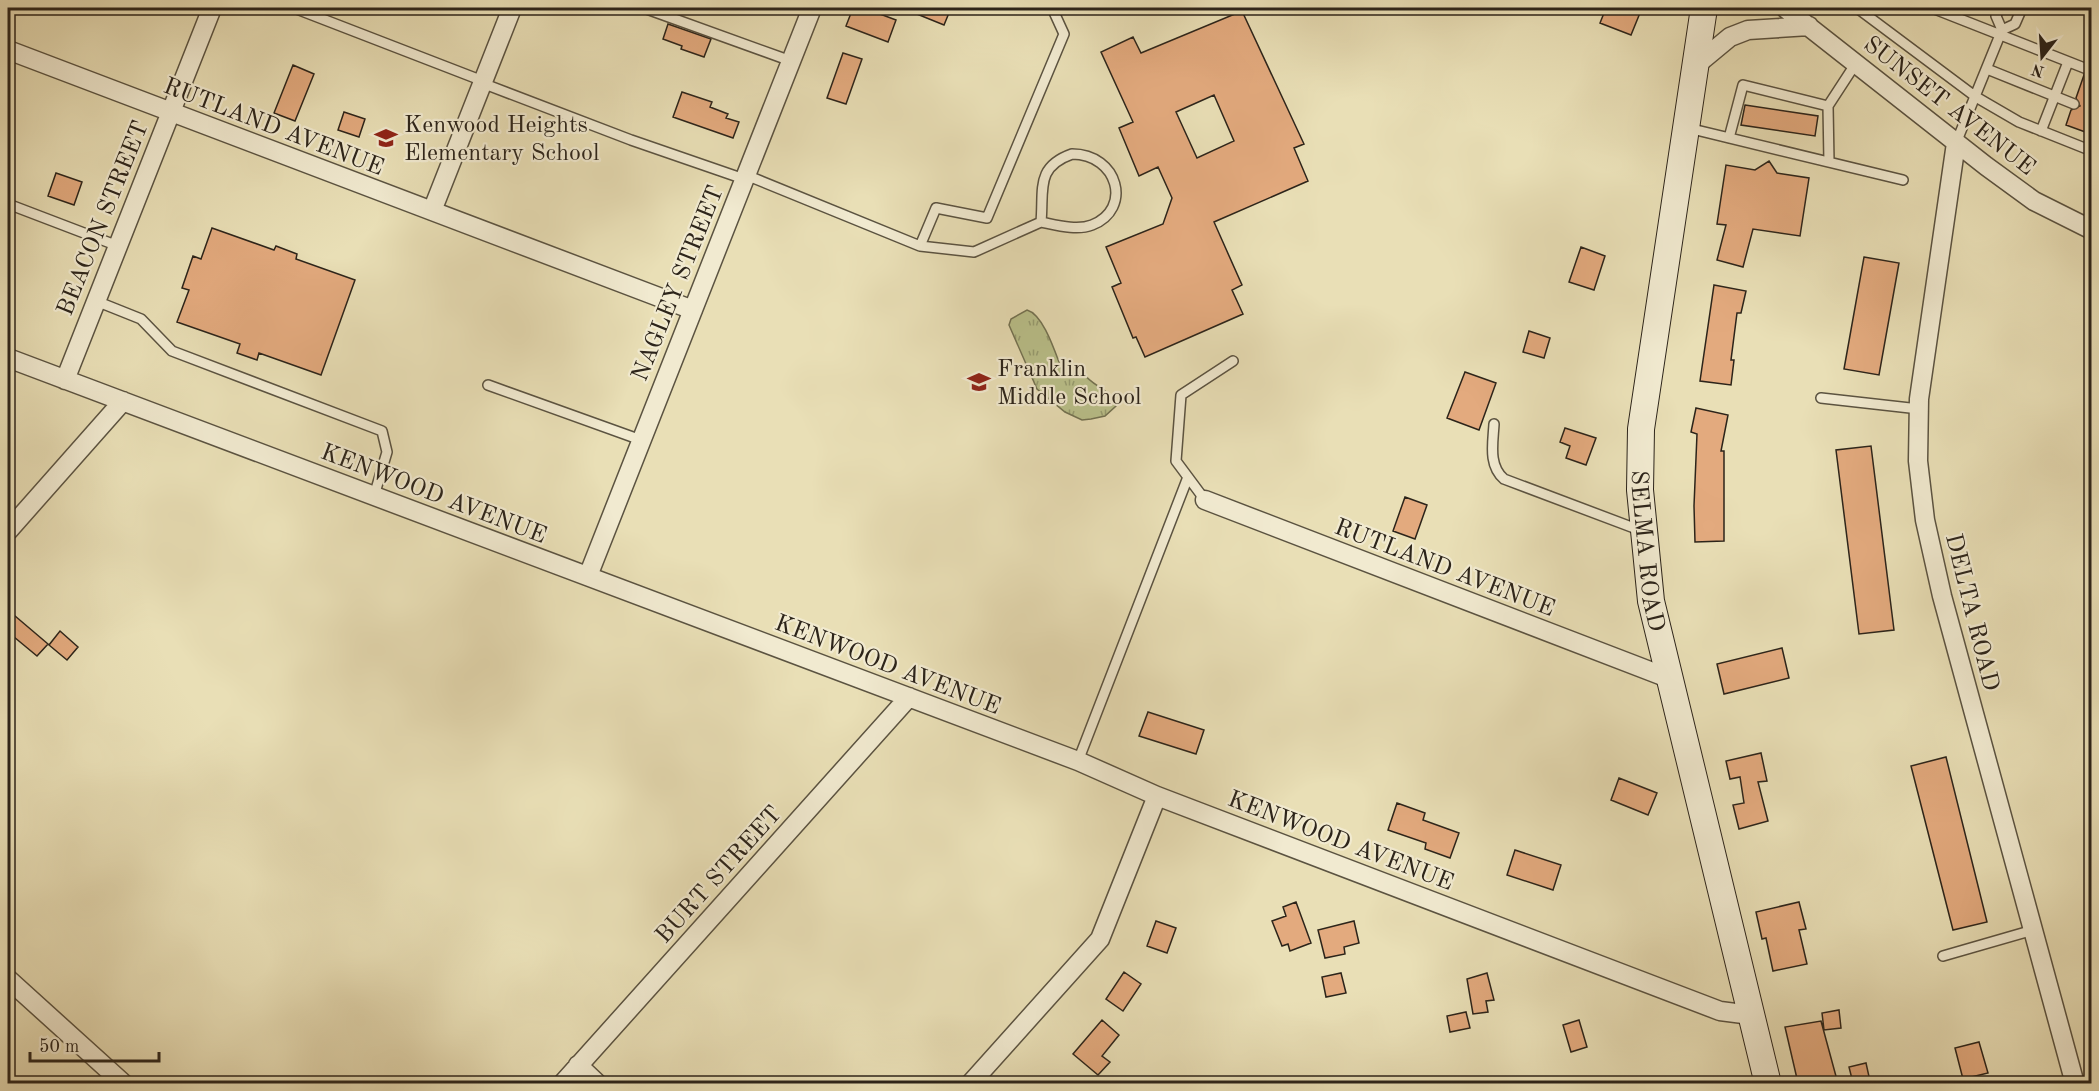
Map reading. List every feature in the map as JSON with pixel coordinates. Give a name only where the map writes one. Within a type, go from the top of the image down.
[{"type":"street","name":"BEACON STREET","points":[[64,380],[212,8]]},
{"type":"street","points":[[432,211],[512,8]]},
{"type":"street","name":"NAGLEY STREET","points":[[588,576],[812,8]]},
{"type":"street","name":"SELMA ROAD","points":[[1704,8],[1641,429],[1642,531],[1651,601],[1668,678],[1768,1083]]},
{"type":"street","name":"SUNSET AVENUE","points":[[1785,8],[1956,143],[2034,201],[2091,230]]},
{"type":"street","points":[[1695,66],[1730,37],[1748,30],[1809,26]]},
{"type":"street","name":"RUTLAND AVENUE","points":[[8,50],[693,310]]},
{"type":"street","name":"DELTA ROAD","points":[[1956,143],[1927,337],[1919,409],[1918,461],[1925,520],[1942,596],[2075,1083]]},
{"type":"street","name":"KENWOOD AVENUE","points":[[8,358],[1078,761],[1157,796],[1720,1011],[1751,1015]]},
{"type":"street","points":[[8,531],[123,401]]},
{"type":"street","name":"RUTLAND AVENUE","points":[[1205,500],[1668,678]]},
{"type":"street","name":"BURT STREET","points":[[562,1083],[909,697]]},
{"type":"street","points":[[970,1083],[1100,939],[1157,796]]},
{"type":"street","points":[[8,978],[124,1083]]},
{"type":"street","points":[[578,1065],[598,1083]]},
{"type":"lane","points":[[294,8],[621,136],[745,177],[920,246],[974,252],[1041,222],[1080,228],[1102,220],[1114,201],[1116,189],[1113,177],[1106,166],[1085,154],[1072,154],[1060,158],[1050,166],[1041,190],[1041,222]]},
{"type":"lane","points":[[644,8],[791,61]]},
{"type":"lane","points":[[920,246],[936,208],[987,218],[1064,34],[1053,10],[1047,8]]},
{"type":"lane","points":[[1857,8],[1976,97],[2019,122],[2091,151]]},
{"type":"lane","points":[[1932,8],[2000,33],[2091,71]]},
{"type":"lane","points":[[1956,143],[2000,33],[1996,16],[1999,8]]},
{"type":"lane","points":[[2000,33],[2015,24],[2022,8]]},
{"type":"lane","points":[[2041,131],[2067,62]]},
{"type":"lane","points":[[1829,162],[1828,106],[1856,63]]},
{"type":"lane","points":[[1987,69],[2074,104]]},
{"type":"lane","points":[[1729,138],[1743,85],[1828,106]]},
{"type":"lane","points":[[1686,128],[1903,180]]},
{"type":"lane","points":[[8,204],[118,246]]},
{"type":"lane","points":[[96,301],[141,319],[172,351],[382,431],[387,452],[374,496]]},
{"type":"lane","points":[[1205,500],[1176,460],[1181,395],[1233,361]]},
{"type":"lane","points":[[488,385],[641,440]]},
{"type":"lane","points":[[1821,398],[1919,409]]},
{"type":"lane","points":[[1494,424],[1493,461],[1496,472],[1504,479],[1642,531]]},
{"type":"lane","points":[[1078,761],[1188,477]]},
{"type":"lane","points":[[1943,956],[2033,930]]},
{"type":"green space","points":[[1027,310],[1039,320],[1045,329],[1064,375],[1070,377],[1083,373],[1109,394],[1116,406],[1105,416],[1082,420],[1065,412],[1037,389],[1009,325],[1011,319]]},
{"type":"building","points":[[853,8],[864,8],[896,20],[888,42],[846,26]]},
{"type":"building","points":[[902,8],[951,8],[944,25]]},
{"type":"building","points":[[1606,8],[1642,8],[1631,35],[1600,23]]},
{"type":"building","points":[[1242,11],[1304,144],[1294,148],[1308,181],[1214,222],[1242,285],[1232,290],[1243,314],[1145,357],[1136,337],[1133,338],[1112,287],[1121,283],[1106,247],[1163,224],[1172,198],[1158,167],[1139,176],[1119,128],[1133,122],[1101,52],[1133,37],[1141,53]],"holes":[[[1214,95],[1234,141],[1197,158],[1176,112]]]},
{"type":"building","points":[[668,24],[711,39],[704,57],[681,49],[682,46],[663,39]]},
{"type":"building","points":[[843,53],[862,59],[846,104],[827,98]]},
{"type":"building","points":[[293,65],[314,74],[295,121],[274,113]]},
{"type":"building","points":[[2084,75],[2091,78],[2091,122],[2088,133],[2066,125],[2071,110],[2080,106],[2076,98]]},
{"type":"building","points":[[682,92],[712,102],[710,107],[728,114],[726,118],[739,122],[733,138],[673,117]]},
{"type":"building","points":[[1745,105],[1818,116],[1815,136],[1741,125]]},
{"type":"building","points":[[344,112],[365,119],[359,137],[338,130]]},
{"type":"building","points":[[1769,161],[1777,173],[1809,178],[1800,236],[1753,229],[1743,267],[1717,260],[1726,225],[1717,224],[1726,165],[1755,170]]},
{"type":"building","points":[[56,173],[82,182],[74,205],[48,196]]},
{"type":"building","points":[[212,228],[274,250],[276,246],[297,254],[296,259],[355,280],[321,375],[259,353],[257,360],[237,353],[240,344],[177,322],[189,290],[182,288],[193,256],[201,259]]},
{"type":"building","points":[[1581,247],[1605,256],[1594,290],[1569,282]]},
{"type":"building","points":[[1864,257],[1899,263],[1879,375],[1844,369]]},
{"type":"building","points":[[1714,285],[1746,291],[1741,313],[1737,313],[1731,360],[1734,360],[1731,385],[1700,381]]},
{"type":"building","points":[[1529,331],[1550,338],[1544,358],[1523,352]]},
{"type":"building","points":[[1465,372],[1496,383],[1479,430],[1447,418]]},
{"type":"building","points":[[1696,408],[1728,415],[1721,451],[1724,451],[1724,541],[1695,542],[1697,434],[1691,432]]},
{"type":"building","points":[[1565,428],[1596,438],[1586,465],[1566,458],[1570,446],[1560,442]]},
{"type":"building","points":[[1871,446],[1894,630],[1859,634],[1836,450]]},
{"type":"building","points":[[1405,497],[1427,505],[1415,539],[1393,531]]},
{"type":"building","points":[[8,610],[48,644],[37,656],[8,632]]},
{"type":"building","points":[[60,631],[78,647],[67,660],[49,645]]},
{"type":"building","points":[[1782,648],[1789,678],[1724,694],[1717,664]]},
{"type":"building","points":[[1148,712],[1204,730],[1196,754],[1139,736]]},
{"type":"building","points":[[1761,753],[1767,781],[1758,782],[1768,821],[1739,829],[1733,805],[1744,803],[1740,777],[1730,779],[1726,761]]},
{"type":"building","points":[[1946,757],[1987,922],[1953,930],[1911,766]]},
{"type":"building","points":[[1619,778],[1657,793],[1648,815],[1611,800]]},
{"type":"building","points":[[1397,803],[1425,813],[1423,820],[1459,833],[1450,858],[1425,849],[1426,843],[1388,830]]},
{"type":"building","points":[[1515,850],[1561,865],[1553,890],[1507,875]]},
{"type":"building","points":[[1296,902],[1311,943],[1290,951],[1288,944],[1282,946],[1272,921],[1286,916],[1283,907]]},
{"type":"building","points":[[1799,902],[1806,929],[1799,930],[1807,964],[1773,971],[1766,938],[1762,939],[1756,912]]},
{"type":"building","points":[[1156,921],[1176,928],[1167,953],[1147,946]]},
{"type":"building","points":[[1354,921],[1359,943],[1344,947],[1345,954],[1325,958],[1318,930]]},
{"type":"building","points":[[1124,972],[1141,984],[1123,1011],[1106,999]]},
{"type":"building","points":[[1341,973],[1346,993],[1326,997],[1322,977]]},
{"type":"building","points":[[1487,973],[1494,1000],[1486,1001],[1488,1012],[1473,1014],[1467,979]]},
{"type":"building","points":[[1839,1010],[1841,1028],[1824,1030],[1822,1013]]},
{"type":"building","points":[[1466,1012],[1470,1028],[1450,1032],[1447,1016]]},
{"type":"building","points":[[1102,1020],[1119,1035],[1102,1056],[1110,1062],[1098,1075],[1073,1054]]},
{"type":"building","points":[[1579,1020],[1587,1047],[1571,1052],[1563,1025]]},
{"type":"building","points":[[1821,1021],[1837,1080],[1822,1083],[1798,1083],[1785,1027]]},
{"type":"building","points":[[1979,1042],[1988,1073],[1963,1079],[1955,1048]]},
{"type":"building","points":[[1866,1063],[1870,1081],[1853,1083],[1849,1067]]},
{"type":"place","name":"Kenwood Heights Elementary School","points":[[386,138]]},
{"type":"place","name":"Franklin Middle School","points":[[979,382]]}]
